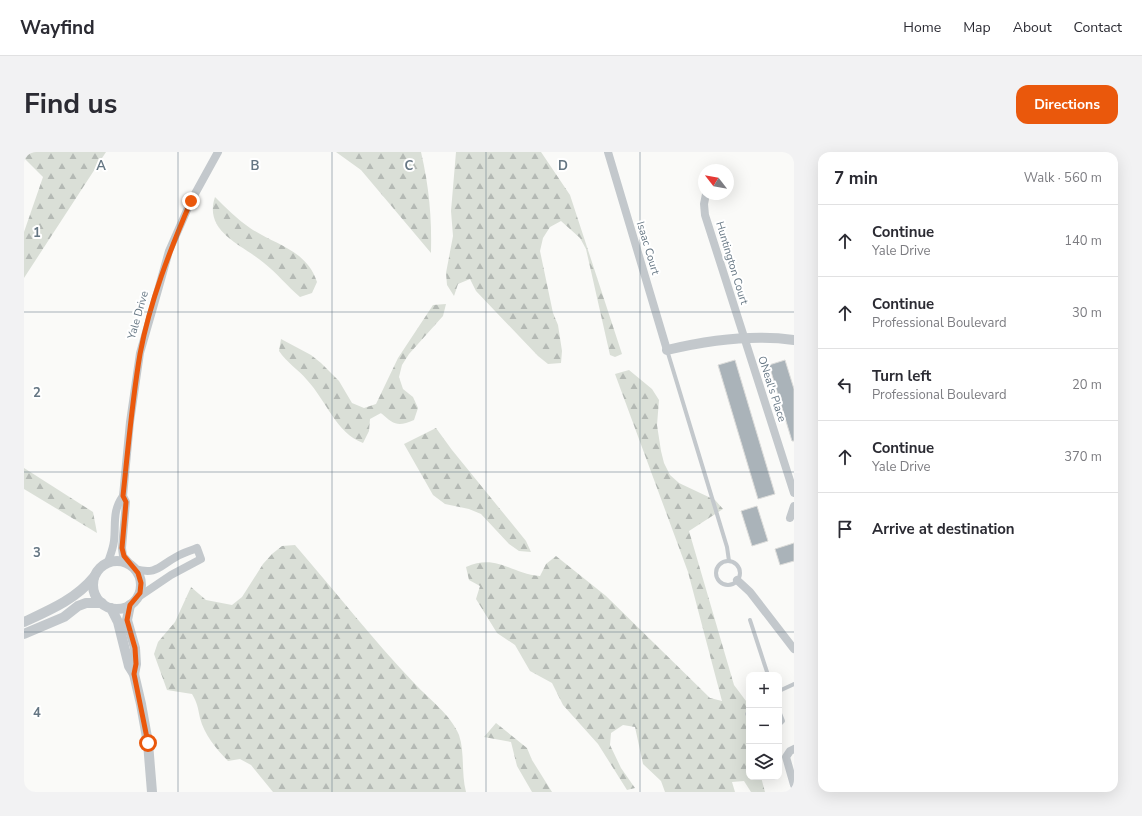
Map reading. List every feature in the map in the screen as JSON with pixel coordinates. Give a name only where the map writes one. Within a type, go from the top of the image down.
[{"type":"street","name":"Yale Drive","points":[[108,562],[114,540],[114,518],[118,504],[123,496],[130,422],[140,353],[169,251],[191,201],[218,152]]},
{"type":"street","name":"Isaac Court","points":[[608,152],[667,350]]},
{"type":"street","name":"Huntington Court","points":[[705,200],[705,214],[744,338]]},
{"type":"street","points":[[667,350],[700,343],[744,338],[762,337],[794,340]]},
{"type":"street","name":"ONeal's Place","points":[[744,338],[794,493]]},
{"type":"street","name":"Yale Drive","points":[[123,496],[126,502],[122,548],[124,556],[133,567]]},
{"type":"street","points":[[790,518],[794,506]]},
{"type":"street","points":[[24,622],[62,604],[83,589],[100,568],[108,562],[122,561],[145,572],[158,570],[175,557],[197,548],[201,559],[171,575],[134,601],[121,608],[86,603],[78,606],[64,617],[24,634]]},
{"type":"street","points":[[133,567],[141,583],[127,620],[135,648],[136,664],[134,674]]},
{"type":"street","points":[[94,576],[94,591],[118,622],[129,666],[134,674],[148,743],[152,792]]},
{"type":"street","points":[[737,580],[750,592],[794,649]]},
{"type":"street","points":[[794,749],[790,750],[786,757],[794,785]]},
{"type":"lane","points":[[667,350],[727,547],[729,561]]},
{"type":"lane","points":[[729,561],[735,563],[739,569],[737,580],[727,585],[718,578],[718,567],[724,562],[729,561]]},
{"type":"lane","points":[[750,620],[767,672]]},
{"type":"lane","points":[[782,690],[794,684]]},
{"type":"green space","points":[[24,152],[106,152],[24,278],[24,232],[43,177],[24,158]]},
{"type":"green space","points":[[336,152],[421,152],[429,202],[431,253],[361,170]]},
{"type":"green space","points":[[456,152],[541,152],[570,195],[622,354],[615,357],[610,355],[586,249],[580,238],[561,221],[550,227],[543,238],[540,251],[553,313],[558,325],[562,351],[561,363],[548,364],[538,356],[476,291],[470,279],[458,284],[454,296],[447,285],[446,273],[453,236],[451,211]]},
{"type":"green space","points":[[215,197],[250,228],[289,249],[306,262],[317,282],[312,293],[300,297],[269,267],[227,236],[220,229],[215,220],[213,209]]},
{"type":"green space","points":[[446,304],[443,316],[409,354],[402,365],[399,377],[403,389],[413,397],[418,408],[414,420],[404,424],[396,424],[381,413],[370,419],[369,431],[363,443],[346,432],[338,424],[314,388],[279,351],[281,339],[311,355],[339,381],[352,403],[364,408],[376,404],[398,358],[433,305]]},
{"type":"green space","points":[[629,370],[652,389],[659,400],[657,425],[664,463],[670,475],[679,483],[715,500],[723,509],[689,531],[734,685],[746,701],[746,780],[762,780],[765,792],[751,792],[744,781],[732,782],[735,792],[665,792],[661,781],[643,764],[635,727],[623,725],[611,733],[610,745],[621,768],[635,788],[627,790],[598,744],[563,705],[552,683],[530,671],[515,645],[497,633],[476,599],[480,586],[469,580],[466,567],[477,563],[487,562],[540,576],[546,564],[556,556],[606,596],[710,698],[722,701],[688,572],[615,374]]},
{"type":"green space","points":[[436,428],[526,541],[531,552],[519,551],[509,544],[481,514],[469,509],[445,504],[433,495],[404,444]]},
{"type":"green space","points":[[24,468],[93,512],[97,533],[24,489]]},
{"type":"green space","points":[[295,545],[384,650],[451,721],[459,735],[461,742],[466,792],[273,792],[251,765],[240,759],[228,761],[219,751],[204,730],[196,702],[192,694],[167,690],[154,654],[158,642],[175,622],[191,587],[206,600],[232,605],[242,597],[263,564],[272,554],[282,546]]},
{"type":"green space","points":[[496,723],[527,748],[532,760],[552,792],[532,792],[517,766],[511,742],[484,737]]},
{"type":"building","points":[[735,360],[775,494],[758,499],[718,365]]},
{"type":"building","points":[[785,360],[794,389],[794,441],[792,441],[769,365]]},
{"type":"building","points":[[757,506],[768,541],[752,546],[741,511]]},
{"type":"building","points":[[794,543],[794,561],[780,565],[775,549]]},
{"type":"route","points":[[148,743],[134,674],[136,664],[135,648],[127,620],[130,612],[130,605],[140,593],[141,583],[138,573],[124,556],[122,548],[126,502],[123,496],[130,422],[140,353],[169,251],[191,201]]}]
